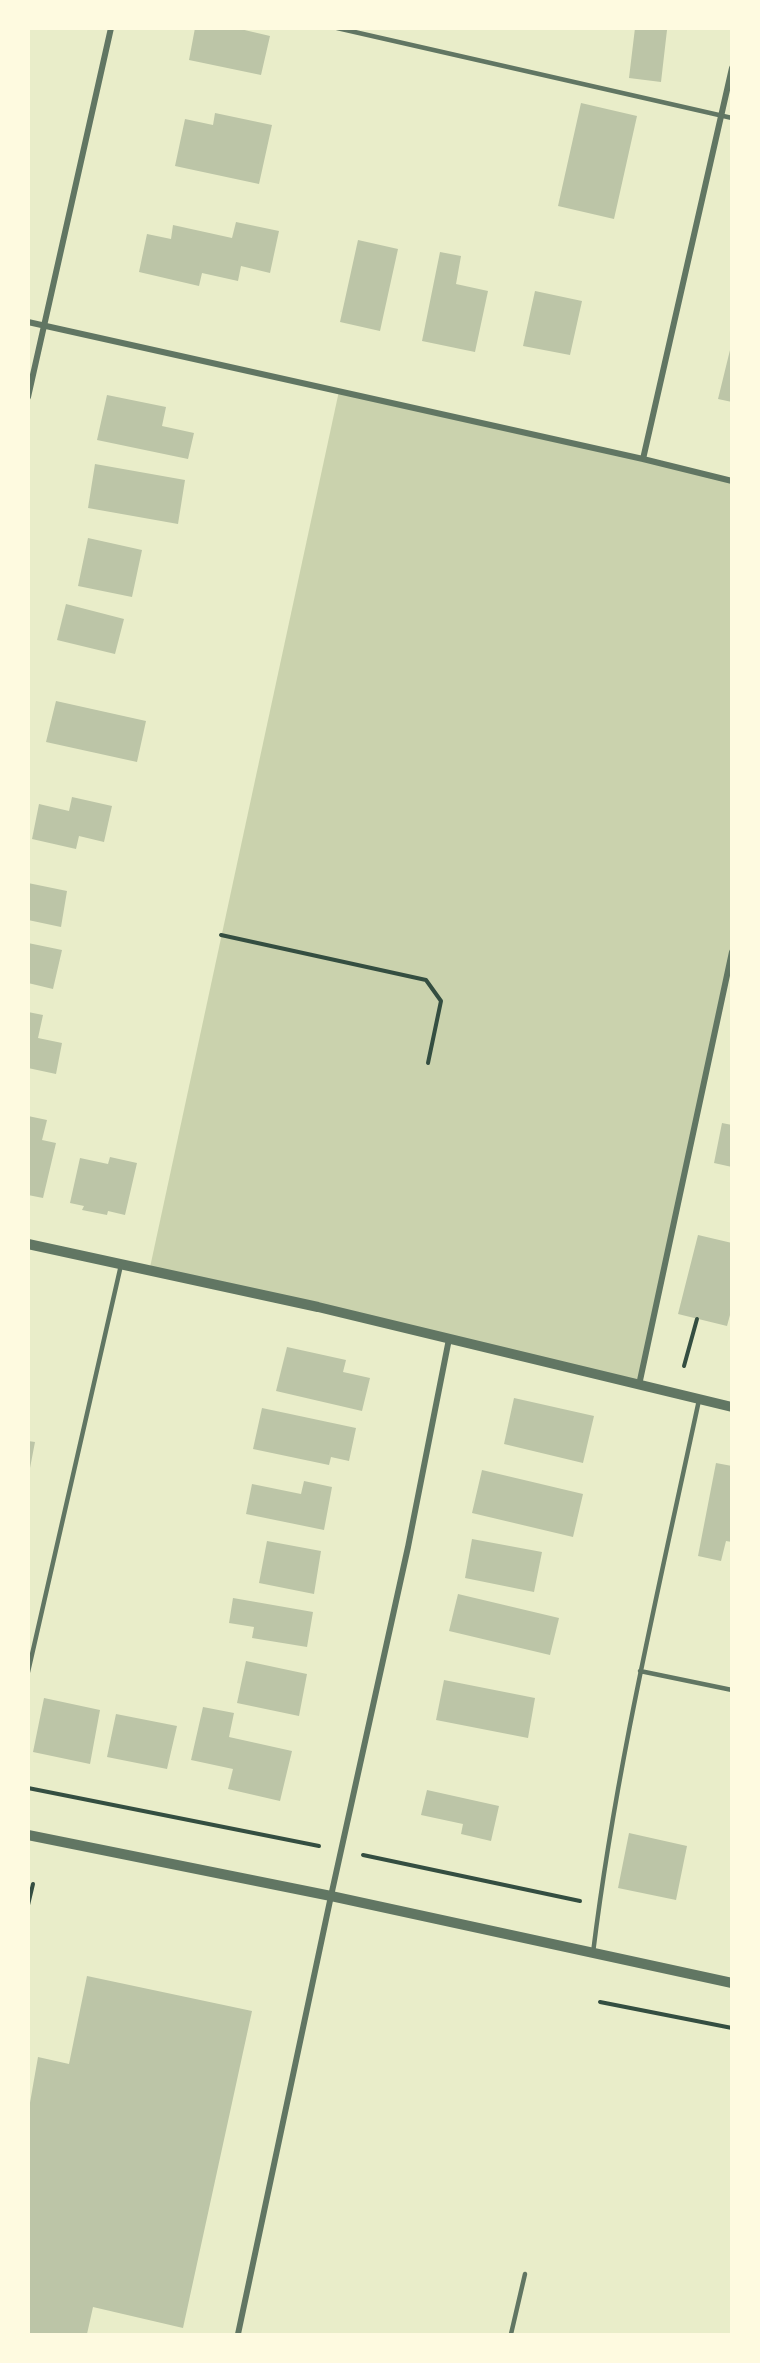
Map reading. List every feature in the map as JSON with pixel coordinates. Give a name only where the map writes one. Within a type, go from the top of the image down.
[{"type":"street","points":[[28,397],[111,28]]},
{"type":"street","points":[[643,459],[732,69]]},
{"type":"street","points":[[28,322],[643,459],[732,481]]},
{"type":"street","points":[[639,1385],[732,952]]},
{"type":"street","points":[[28,1244],[318,1306],[732,1407]]},
{"type":"street","points":[[238,2334],[408,1547],[449,1339]]},
{"type":"street","points":[[28,1835],[331,1896],[732,1983]]},
{"type":"lane","points":[[338,28],[732,118]]},
{"type":"lane","points":[[28,1672],[121,1265]]},
{"type":"lane","points":[[593,1953],[599,1905],[640,1671],[699,1400]]},
{"type":"lane","points":[[640,1671],[732,1690]]},
{"type":"lane","points":[[511,2334],[525,2274]]},
{"type":"path","points":[[221,935],[426,980],[441,1000],[428,1064]]},
{"type":"path","points":[[684,1366],[698,1319]]},
{"type":"path","points":[[28,1788],[324,1847]]},
{"type":"path","points":[[363,1855],[585,1902]]},
{"type":"path","points":[[28,1905],[33,1884]]},
{"type":"path","points":[[600,2002],[732,2028]]},
{"type":"green space","points":[[339,391],[731,481],[731,952],[639,1385],[149,1272]]},
{"type":"building","points":[[195,28],[236,28],[270,36],[261,75],[189,60]]},
{"type":"building","points":[[635,28],[667,30],[661,82],[629,78]]},
{"type":"building","points":[[581,103],[637,116],[614,219],[558,206]]},
{"type":"building","points":[[215,113],[272,125],[259,184],[175,166],[185,119],[213,125]]},
{"type":"building","points":[[236,222],[279,231],[270,273],[241,266],[238,281],[202,273],[199,286],[139,272],[147,234],[171,239],[173,225],[232,238]]},
{"type":"building","points":[[358,240],[398,249],[380,331],[340,322]]},
{"type":"building","points":[[440,252],[461,256],[456,284],[488,291],[475,352],[422,341]]},
{"type":"building","points":[[535,291],[582,301],[570,355],[523,346]]},
{"type":"building","points":[[732,346],[732,402],[718,399]]},
{"type":"building","points":[[107,395],[166,407],[162,426],[194,433],[188,459],[97,440]]},
{"type":"building","points":[[95,464],[185,480],[178,524],[88,508]]},
{"type":"building","points":[[88,538],[142,550],[132,597],[78,586]]},
{"type":"building","points":[[66,604],[124,619],[115,654],[57,640]]},
{"type":"building","points":[[56,701],[146,721],[137,762],[46,742]]},
{"type":"building","points":[[72,797],[112,806],[104,842],[79,836],[76,849],[32,839],[39,804],[69,811]]},
{"type":"building","points":[[28,883],[67,891],[61,927],[28,920]]},
{"type":"building","points":[[28,943],[62,950],[53,989],[28,983]]},
{"type":"building","points":[[28,1012],[43,1015],[38,1038],[62,1043],[56,1074],[28,1068]]},
{"type":"building","points":[[28,1116],[47,1120],[42,1140],[56,1143],[43,1198],[28,1195]]},
{"type":"building","points":[[722,1123],[732,1125],[732,1167],[714,1163]]},
{"type":"building","points":[[110,1157],[137,1163],[125,1215],[108,1211],[107,1215],[82,1210],[84,1206],[70,1203],[80,1158],[108,1164]]},
{"type":"building","points":[[698,1235],[732,1243],[732,1315],[730,1315],[727,1326],[678,1314]]},
{"type":"building","points":[[287,1347],[346,1360],[343,1372],[370,1378],[362,1411],[276,1391]]},
{"type":"building","points":[[514,1398],[594,1416],[583,1463],[504,1444]]},
{"type":"building","points":[[262,1408],[356,1428],[349,1461],[331,1457],[329,1465],[253,1449]]},
{"type":"building","points":[[28,1441],[35,1442],[30,1468],[28,1467]]},
{"type":"building","points":[[716,1463],[732,1466],[732,1542],[726,1541],[721,1561],[698,1556]]},
{"type":"building","points":[[482,1470],[583,1494],[573,1537],[472,1513]]},
{"type":"building","points":[[304,1481],[332,1487],[324,1530],[246,1514],[252,1484],[301,1494]]},
{"type":"building","points":[[472,1539],[542,1552],[534,1592],[465,1578]]},
{"type":"building","points":[[267,1541],[321,1551],[314,1594],[259,1583]]},
{"type":"building","points":[[458,1594],[559,1618],[550,1655],[449,1631]]},
{"type":"building","points":[[233,1598],[313,1612],[307,1647],[252,1638],[254,1627],[229,1623]]},
{"type":"building","points":[[246,1661],[307,1674],[299,1716],[237,1703]]},
{"type":"building","points":[[444,1680],[535,1698],[528,1738],[436,1720]]},
{"type":"building","points":[[44,1698],[100,1710],[90,1764],[33,1752]]},
{"type":"building","points":[[203,1707],[234,1713],[229,1737],[292,1751],[280,1801],[228,1789],[233,1769],[191,1760]]},
{"type":"building","points":[[116,1714],[177,1726],[167,1769],[107,1757]]},
{"type":"building","points":[[427,1790],[499,1806],[491,1841],[461,1834],[463,1824],[421,1815]]},
{"type":"building","points":[[629,1833],[687,1846],[676,1900],[618,1888]]},
{"type":"building","points":[[87,1976],[252,2011],[183,2328],[93,2307],[87,2334],[28,2334],[28,2114],[38,2057],[69,2064]]}]
